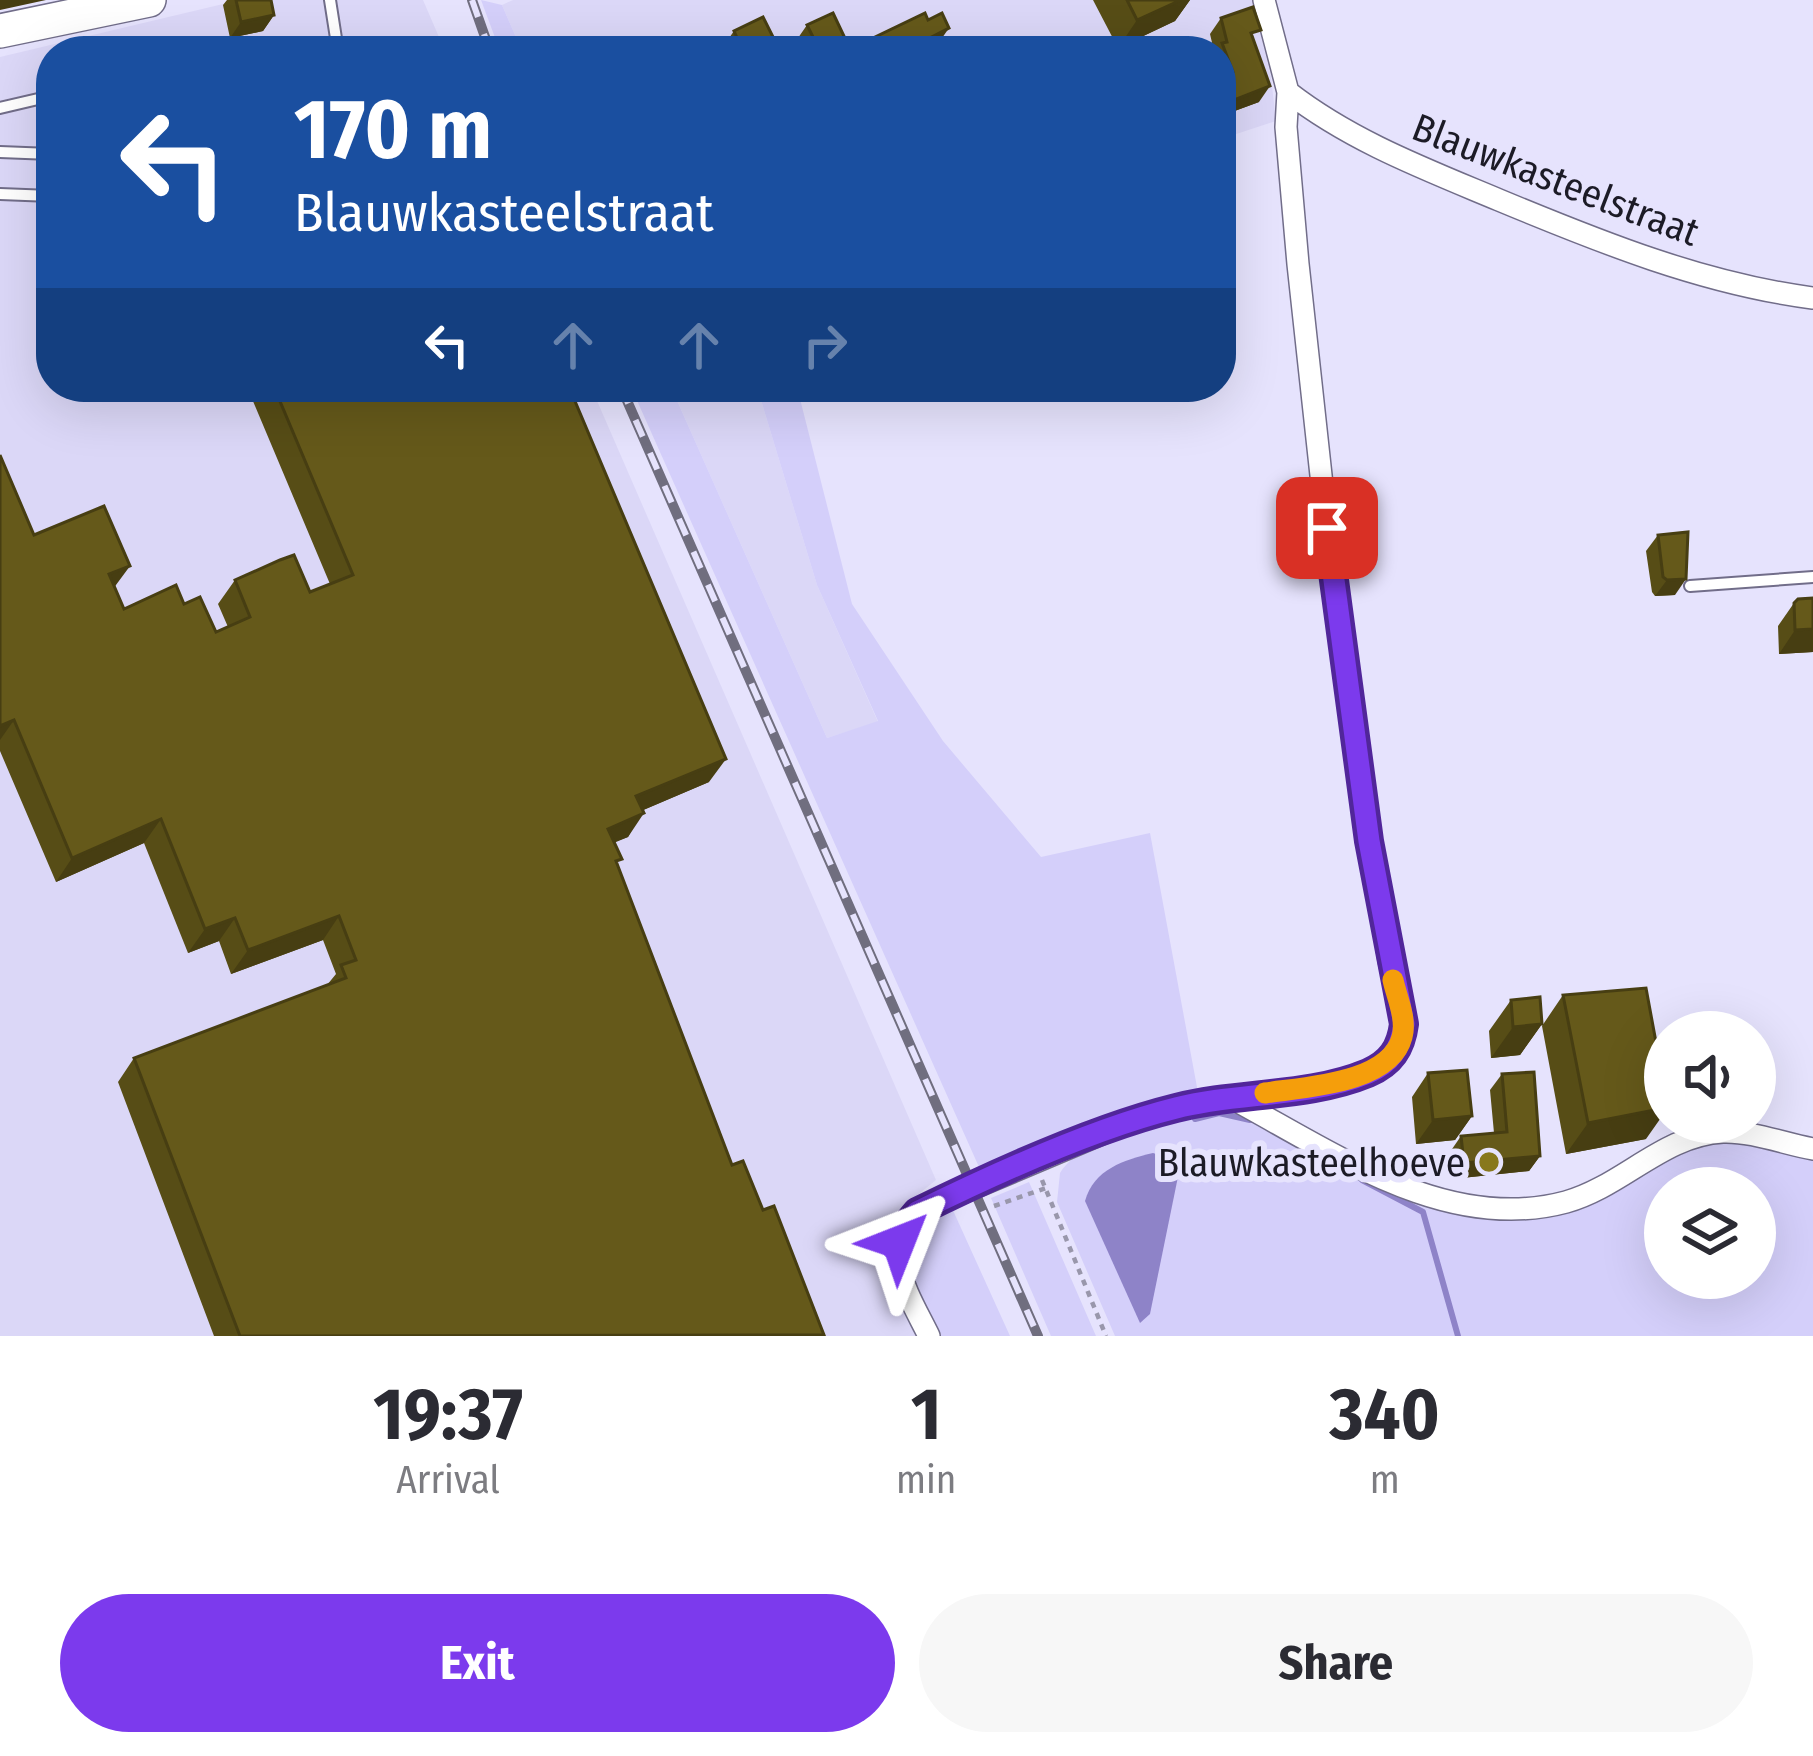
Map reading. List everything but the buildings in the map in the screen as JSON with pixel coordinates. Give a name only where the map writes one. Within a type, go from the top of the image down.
[{"type":"main road","points":[[0,32],[149,0]]},
{"type":"street","points":[[929,1336],[898,1271],[896,1255],[902,1230],[917,1212],[1135,1120],[1181,1106],[1334,1083],[1369,1072],[1392,1058],[1402,1041],[1404,1024],[1379,901],[1336,613],[1298,264],[1286,127],[1288,92],[1264,0]]},
{"type":"street","name":"Blauwkasteelstraat","points":[[1288,92],[1326,121],[1388,152],[1538,216],[1674,267],[1813,298]]},
{"type":"street","points":[[1232,1099],[1403,1188],[1489,1206],[1564,1202],[1608,1186],[1681,1140],[1699,1135],[1729,1131],[1813,1149]]},
{"type":"lane","points":[[330,0],[336,36]]},
{"type":"lane","points":[[0,108],[36,100]]},
{"type":"lane","points":[[0,152],[36,153]]},
{"type":"lane","points":[[0,194],[36,195]]},
{"type":"lane","points":[[1690,586],[1813,577]]},
{"type":"path","points":[[1034,1161],[1106,1336]]},
{"type":"path","points":[[994,1206],[1046,1188]]},
{"type":"shaded area","points":[[240,0],[423,0],[439,36],[88,36]]},
{"type":"shaded area","points":[[481,0],[502,5],[515,36],[494,36]]},
{"type":"shaded area","points":[[513,0],[1252,0],[1271,77],[1276,121],[1236,134],[1236,36],[515,36],[502,5]]},
{"type":"shaded area","points":[[36,48],[36,402],[598,402],[936,1180],[889,1218],[881,1253],[916,1336],[0,1336],[0,57]]},
{"type":"shaded area","points":[[638,402],[678,402],[827,738],[878,721],[817,585],[762,402],[801,402],[852,604],[943,741],[1041,857],[1150,833],[1199,1098],[983,1176]]},
{"type":"shaded area","points":[[678,402],[762,402],[817,585],[878,722],[827,738]]},
{"type":"shaded area","points":[[1228,1105],[1398,1193],[1533,1214],[1696,1143],[1738,1143],[1813,1155],[1813,1336],[1115,1336],[1057,1202],[1060,1173],[1092,1145],[1160,1119]]},
{"type":"shaded area","points":[[1153,1153],[1181,1162],[1150,1314],[1140,1323],[1085,1201],[1103,1174]]},
{"type":"shaded area","points":[[1029,1182],[1096,1336],[1051,1336],[991,1198]]},
{"type":"shaded area","points":[[951,1206],[1010,1336],[934,1336],[901,1256],[921,1220]]},
{"type":"waterway","points":[[1195,1119],[1219,1113],[1250,1120]]},
{"type":"waterway","points":[[1362,1180],[1423,1212],[1458,1336]]},
{"type":"railway","points":[[472,0],[485,36]]},
{"type":"railway","points":[[628,402],[1038,1336]]},
{"type":"slow traffic","points":[[1265,1093],[1334,1083],[1369,1072],[1392,1058],[1402,1041],[1404,1024],[1393,980]]},
{"type":"place","name":"Blauwkasteelhoeve","points":[[1489,1162]]},
{"type":"route","points":[[899,1242],[902,1230],[917,1212],[1135,1120],[1181,1106],[1334,1083],[1369,1072],[1392,1058],[1402,1041],[1404,1024],[1369,841],[1327,528]]}]
